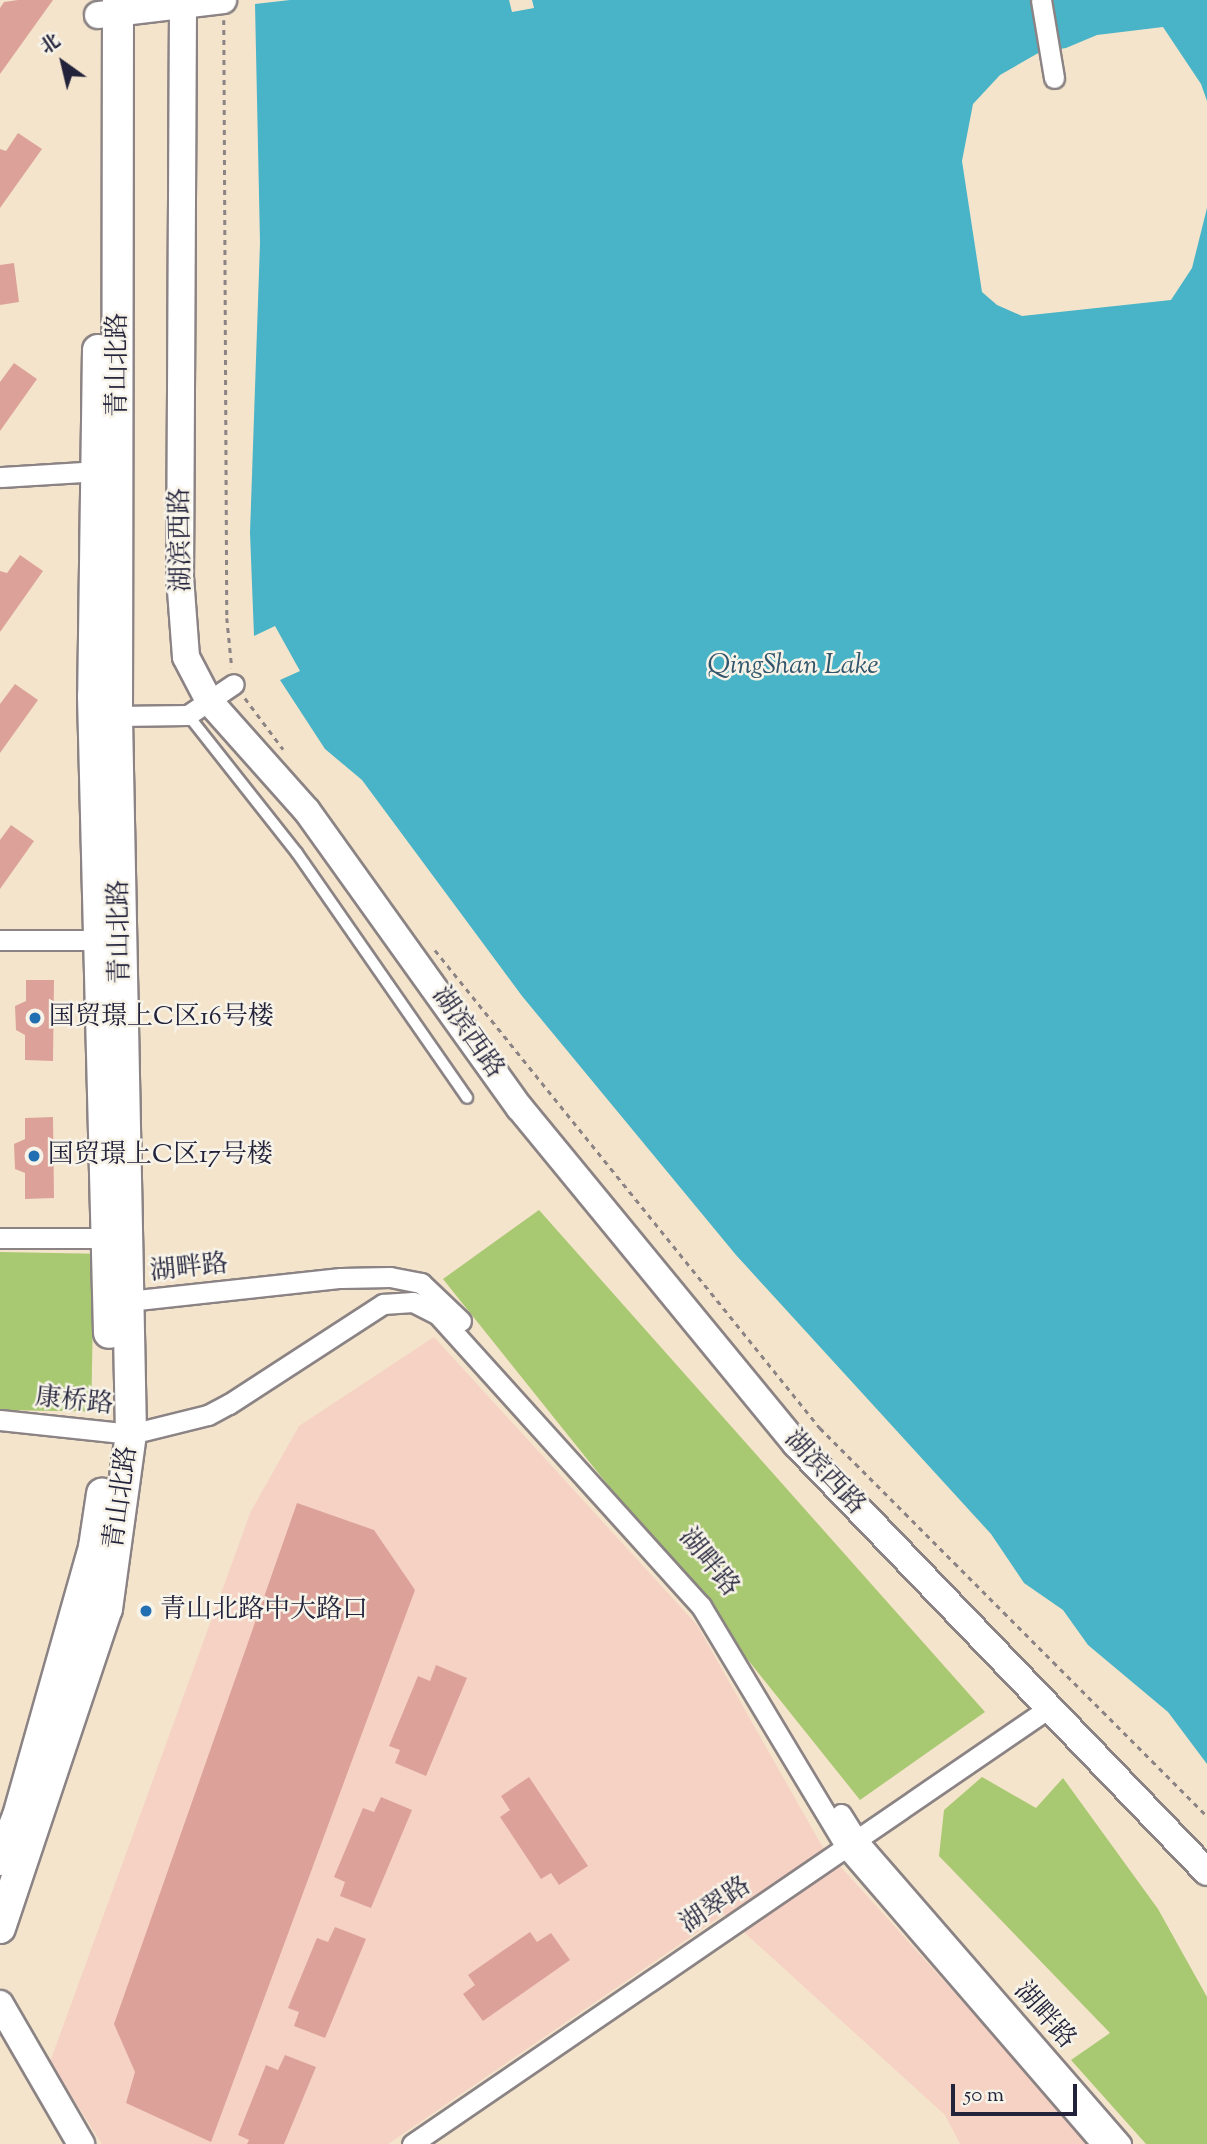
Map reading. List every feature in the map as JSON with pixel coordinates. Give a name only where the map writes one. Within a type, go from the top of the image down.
[{"type":"main road","name":"青山北路","points":[[108,7],[93,695],[105,1238],[118,1302]]},
{"type":"main road","name":"青山北路","points":[[0,1928],[107,1609],[128,1433],[118,1302],[117,716],[108,7]]},
{"type":"main road","name":"青山北路","points":[[0,1860],[18,1816],[128,1433]]},
{"type":"street","points":[[1041,0],[1054,78]]},
{"type":"street","points":[[108,7],[224,9]]},
{"type":"street","name":"湖滨西路","points":[[183,8],[180,577],[186,657],[199,708],[307,811],[520,1108],[796,1444],[1207,1872]]},
{"type":"street","points":[[0,477],[99,471]]},
{"type":"street","points":[[117,716],[199,708],[234,684]]},
{"type":"street","points":[[0,940],[100,940]]},
{"type":"street","points":[[0,1238],[105,1238]]},
{"type":"street","name":"湖畔路","points":[[118,1302],[341,1278],[390,1277],[421,1283],[491,1354],[709,1601],[852,1845],[1121,2144]]},
{"type":"street","name":"湖畔路","points":[[128,1433],[208,1415],[383,1304],[414,1302],[437,1314],[701,1606],[852,1845],[1102,2144]]},
{"type":"street","name":"康桥路","points":[[0,1420],[128,1433]]},
{"type":"street","name":"湖翠路","points":[[412,2144],[1049,1709]]},
{"type":"street","points":[[0,2004],[81,2144]]},
{"type":"lane","points":[[199,708],[467,1098]]},
{"type":"path","name":"湖滨西路","points":[[224,9],[227,618],[234,684]]},
{"type":"path","points":[[234,684],[291,760]]},
{"type":"path","name":"湖滨西路","points":[[430,944],[820,1428],[1207,1816]]},
{"type":"shaded area","points":[[434,1337],[697,1625],[822,1846],[1091,2144],[960,2144],[945,2115],[724,1914],[388,2144],[102,2144],[50,2062],[251,1511],[299,1426]]},
{"type":"green space","points":[[539,1210],[985,1712],[860,1800],[443,1279]]},
{"type":"green space","points":[[0,1252],[94,1254],[91,1412],[0,1410]]},
{"type":"green space","points":[[982,1777],[1036,1808],[1063,1778],[1158,1909],[1207,1997],[1207,2144],[1146,2144],[1071,2060],[1110,2033],[939,1856],[944,1810]]},
{"type":"water","name":"QingShan Lake","points":[[290,0],[509,0],[512,12],[534,8],[532,0],[1207,0],[1207,101],[1201,84],[1163,27],[1097,35],[1066,48],[1040,52],[1000,75],[973,104],[962,161],[982,292],[997,305],[1022,316],[1171,300],[1192,268],[1207,208],[1207,1764],[1168,1712],[1088,1645],[1063,1610],[1024,1583],[991,1534],[736,1255],[522,996],[362,780],[325,749],[280,680],[300,671],[275,626],[254,636],[250,533],[260,243],[255,4]]},
{"type":"building","points":[[53,0],[0,74],[0,8],[4,2]]},
{"type":"building","points":[[18,133],[42,149],[0,208],[0,149],[6,151]]},
{"type":"building","points":[[14,263],[19,302],[0,305],[0,265]]},
{"type":"building","points":[[14,363],[37,379],[0,431],[0,382]]},
{"type":"building","points":[[20,555],[43,571],[0,632],[0,571],[7,573]]},
{"type":"building","points":[[15,684],[38,700],[0,753],[0,704]]},
{"type":"building","points":[[11,825],[34,841],[0,889],[0,840]]},
{"type":"building","name":"国贸璟上C区16号楼","points":[[26,980],[54,980],[53,1061],[25,1060],[25,1035],[16,1030],[15,1006],[26,1001]]},
{"type":"building","name":"国贸璟上C区17号楼","points":[[53,1117],[54,1198],[25,1199],[25,1173],[15,1169],[14,1144],[25,1139],[25,1118]]},
{"type":"building","points":[[297,1503],[374,1530],[415,1590],[211,2142],[126,2103],[135,2072],[114,2024]]},
{"type":"building","points":[[436,1665],[467,1678],[426,1776],[395,1763],[400,1750],[389,1746],[418,1676],[430,1681]]},
{"type":"building","points":[[529,1777],[588,1866],[559,1885],[551,1873],[541,1879],[500,1817],[510,1810],[501,1796]]},
{"type":"building","points":[[381,1797],[412,1810],[371,1908],[340,1896],[345,1882],[334,1877],[363,1808],[374,1812]]},
{"type":"building","points":[[335,1927],[366,1939],[325,2038],[294,2026],[299,2012],[288,2008],[317,1938],[328,1942]]},
{"type":"building","points":[[530,1932],[537,1942],[551,1933],[570,1960],[483,2021],[463,1994],[475,1985],[468,1975]]},
{"type":"building","points":[[285,2055],[316,2067],[284,2144],[247,2144],[249,2140],[238,2135],[266,2065],[278,2070]]},
{"type":"place","name":"国贸璟上C区16号楼","points":[[35,1018]]},
{"type":"place","name":"国贸璟上C区17号楼","points":[[34,1156]]},
{"type":"place","name":"青山北路中大路口","points":[[146,1611]]}]
